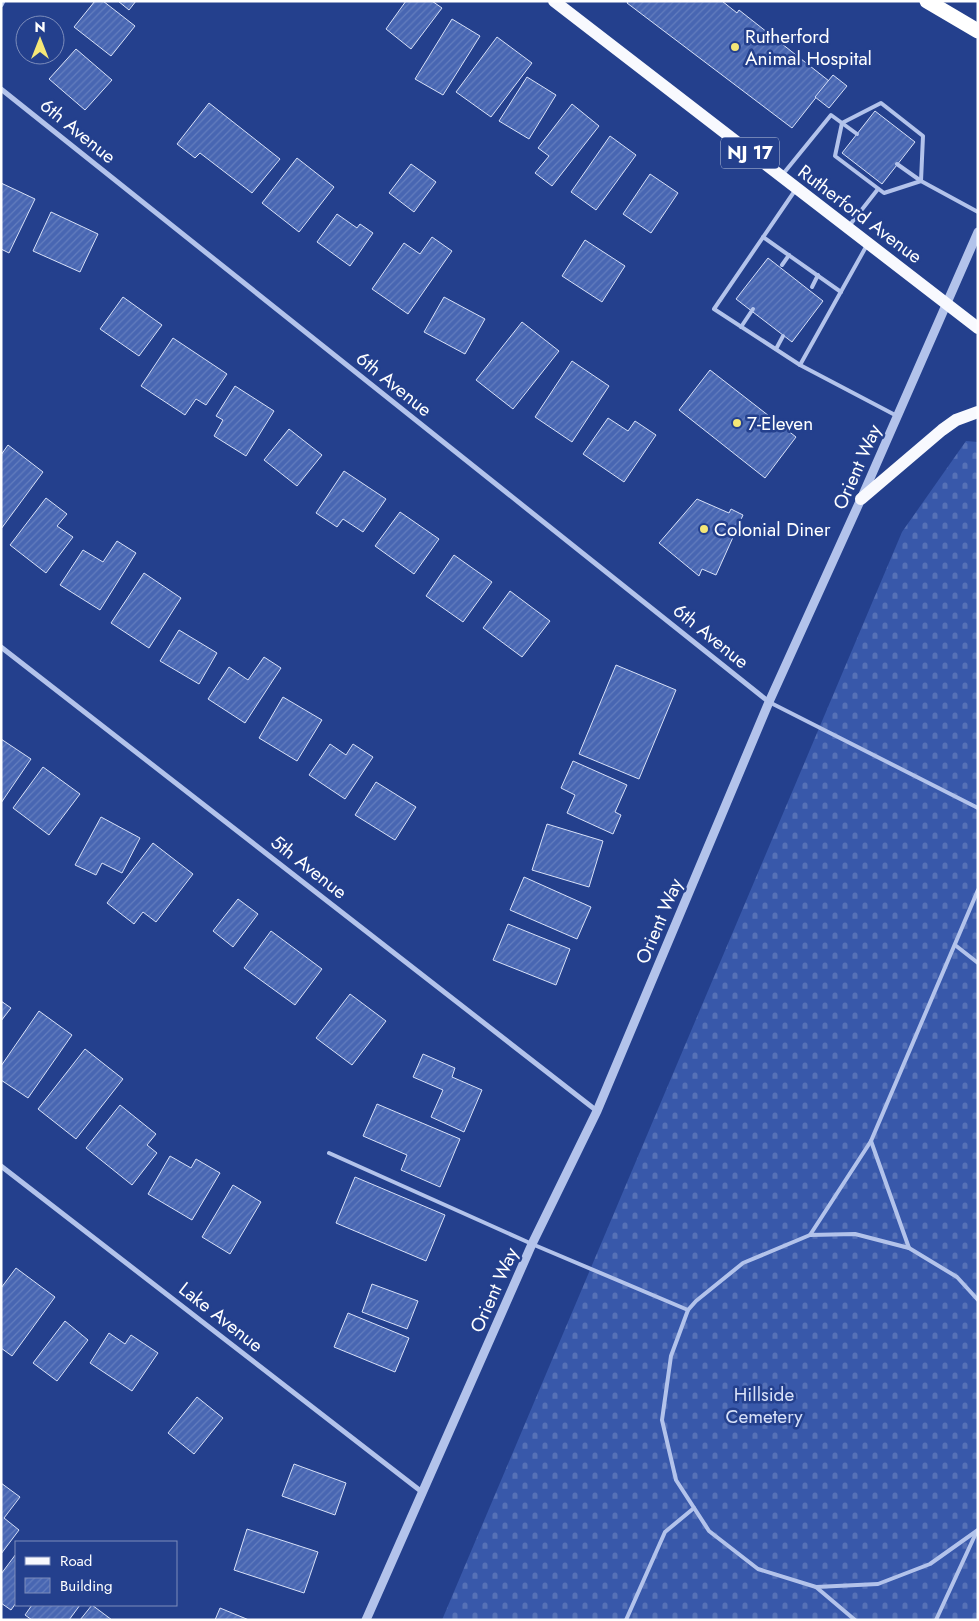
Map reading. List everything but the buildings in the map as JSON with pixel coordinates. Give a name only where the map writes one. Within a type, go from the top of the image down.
[{"type":"highway","points":[[927,1],[978,31]]},
{"type":"main road","name":"Rutherford Avenue","points":[[554,1],[978,328]]},
{"type":"main road","points":[[861,499],[942,430],[956,420],[978,412]]},
{"type":"street","points":[[1,6],[3,1]]},
{"type":"street","name":"6th Avenue","points":[[1,89],[769,702]]},
{"type":"street","name":"Orient Way","points":[[366,1620],[532,1244],[597,1111],[769,702],[861,499],[978,232]]},
{"type":"street","name":"5th Avenue","points":[[1,647],[597,1111]]},
{"type":"street","name":"Lake Avenue","points":[[1,1166],[422,1492]]},
{"type":"lane","points":[[842,123],[880,103],[923,136],[921,181]]},
{"type":"lane","points":[[781,176],[831,115],[857,134]]},
{"type":"lane","points":[[842,123],[835,156],[878,189],[884,193],[921,181]]},
{"type":"lane","points":[[897,164],[921,181],[978,212]]},
{"type":"lane","points":[[796,188],[714,309],[800,365],[897,416]]},
{"type":"lane","points":[[848,228],[878,189]]},
{"type":"lane","points":[[763,237],[841,292]]},
{"type":"lane","points":[[800,365],[868,243]]},
{"type":"lane","points":[[782,265],[788,255]]},
{"type":"lane","points":[[812,287],[818,275]]},
{"type":"lane","points":[[741,327],[753,308]]},
{"type":"lane","points":[[776,349],[783,336]]},
{"type":"lane","points":[[769,702],[978,808]]},
{"type":"lane","points":[[810,1235],[871,1141],[978,890]]},
{"type":"lane","points":[[954,945],[978,963]]},
{"type":"lane","points":[[871,1141],[910,1248]]},
{"type":"lane","points":[[329,1153],[532,1244],[688,1310]]},
{"type":"lane","points":[[977,1531],[930,1564],[878,1584],[816,1587],[758,1568],[709,1531],[694,1508],[676,1480],[662,1420],[671,1356],[688,1310],[696,1301],[743,1262],[810,1235],[855,1234],[910,1248],[957,1277],[978,1300]]},
{"type":"lane","points":[[626,1620],[665,1532],[694,1508]]},
{"type":"lane","points":[[936,1620],[977,1531]]},
{"type":"lane","points":[[816,1587],[855,1620]]},
{"type":"green space","name":"Hillside Cemetery","points":[[966,441],[978,442],[978,1620],[442,1620],[902,532]]},
{"type":"place","name":"Rutherford Animal Hospital","points":[[735,47]]},
{"type":"place","name":"7-Eleven","points":[[737,423]]},
{"type":"place","name":"Colonial Diner","points":[[704,529]]}]
